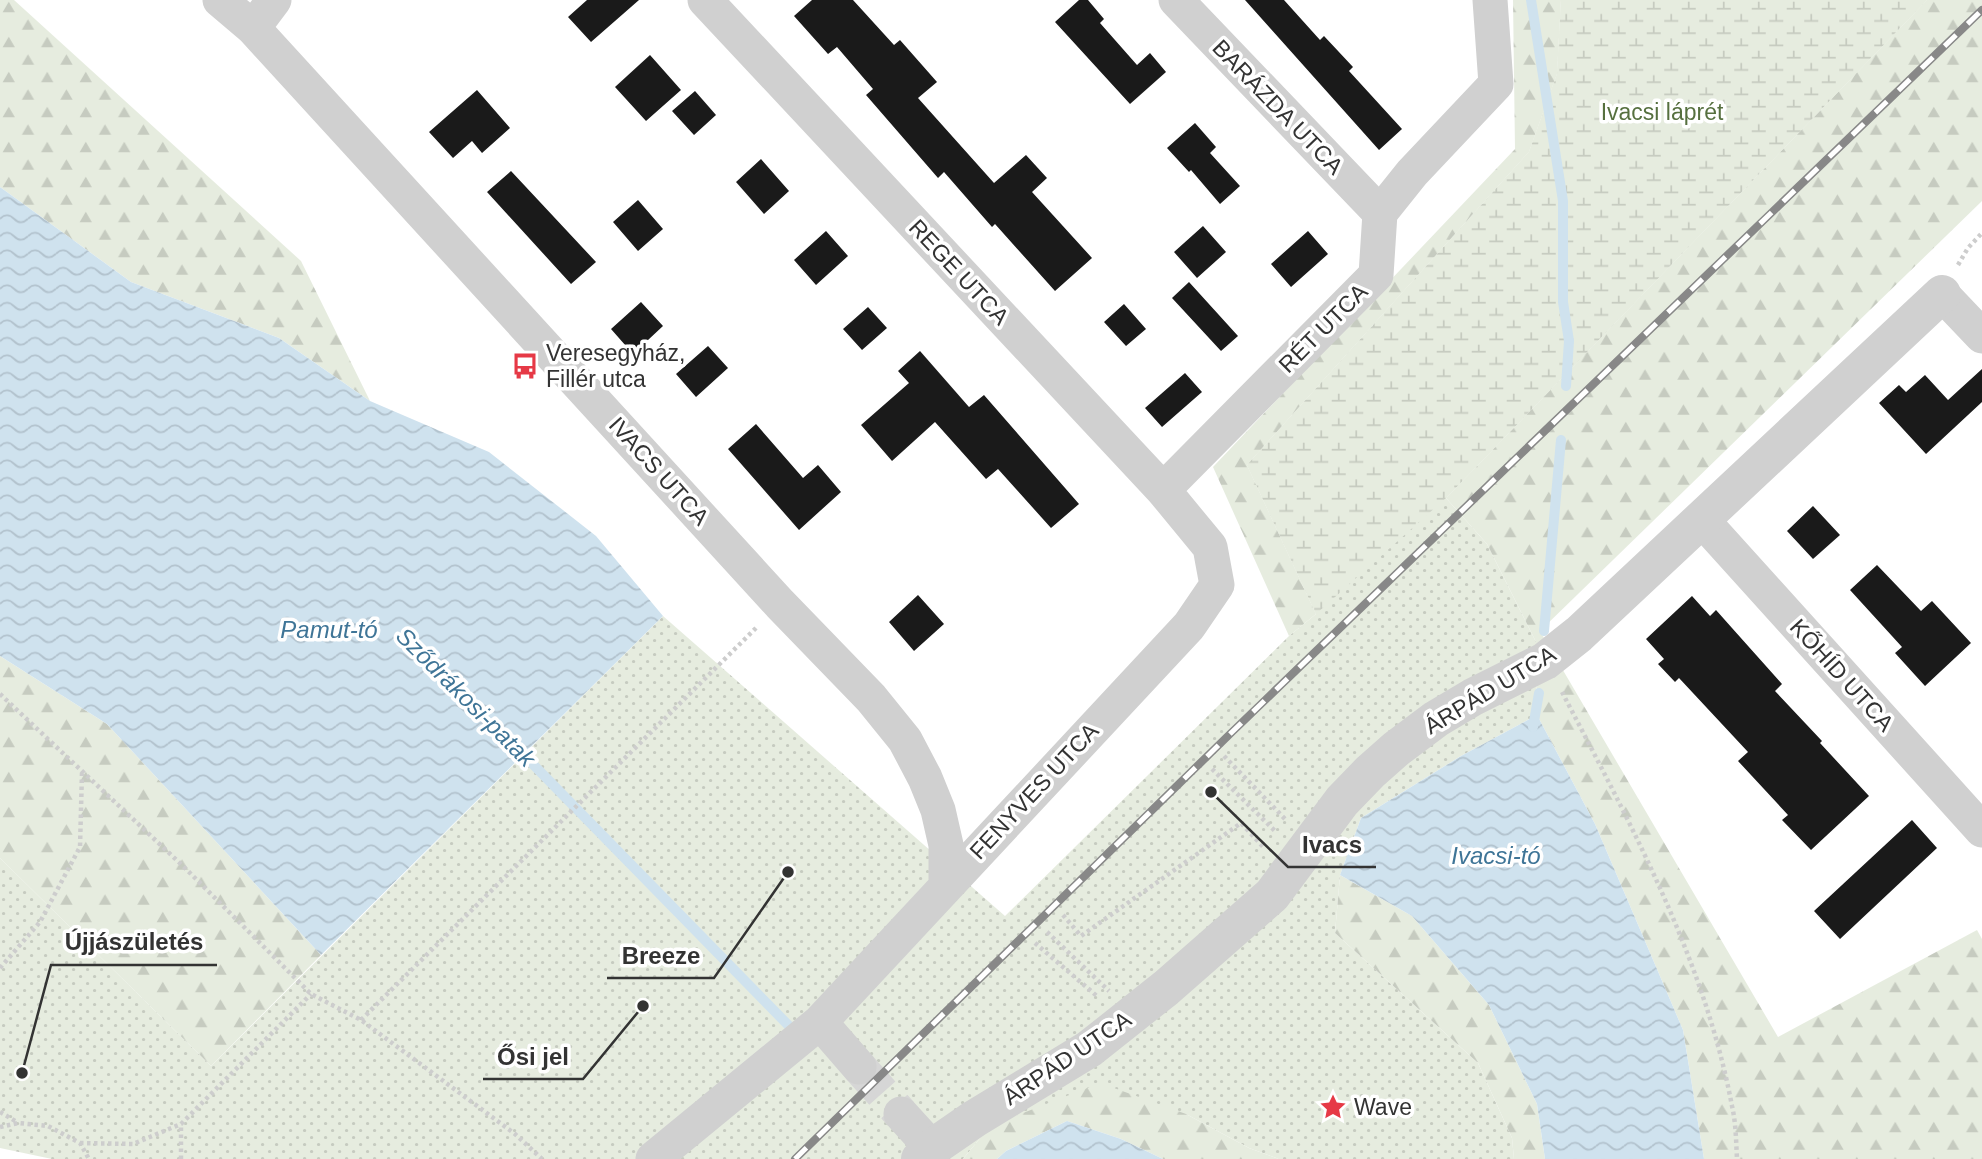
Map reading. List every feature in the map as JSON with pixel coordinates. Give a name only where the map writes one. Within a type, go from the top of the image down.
[{"type":"street","name":"IVACS UTCA","points":[[220,0],[253,28],[780,604],[871,698],[905,740],[938,810],[946,845],[946,885]]},
{"type":"street","points":[[253,28],[274,0]]},
{"type":"street","name":"REGE UTCA","points":[[705,0],[1163,490],[1210,547]]},
{"type":"street","name":"BARÁZDA UTCA","points":[[1176,0],[1380,213]]},
{"type":"street","points":[[1380,213],[1412,173],[1496,84],[1490,0]]},
{"type":"street","name":"RÉT UTCA","points":[[1163,490],[1376,275],[1380,213]]},
{"type":"street","points":[[1942,293],[1982,336]]},
{"type":"street","name":"ÁRPÁD UTCA","points":[[901,1114],[926,1153],[1089,1049],[1166,988],[1272,895],[1342,801],[1387,757],[1436,719],[1545,661],[1579,634],[1942,293]]},
{"type":"street","name":"KŐHÍD UTCA","points":[[1702,520],[1982,830]]},
{"type":"street","name":"FENYVES UTCA","points":[[653,1159],[820,1022],[1189,626],[1217,585],[1210,547]]},
{"type":"street","points":[[820,1022],[859,1067]]},
{"type":"path","points":[[361,1020],[780,604]]},
{"type":"path","points":[[1545,661],[1621,805],[1684,947],[1708,1012],[1724,1071],[1732,1107],[1737,1159]]},
{"type":"path","points":[[0,694],[184,867],[311,994],[361,1020],[515,1134],[542,1159]]},
{"type":"path","points":[[1223,756],[1286,821]]},
{"type":"path","points":[[1212,769],[1276,832]]},
{"type":"path","points":[[0,968],[40,922],[80,847],[82,771]]},
{"type":"path","points":[[1063,915],[1081,936],[1241,823],[1289,875]]},
{"type":"path","points":[[1047,932],[1112,994]]},
{"type":"path","points":[[1035,943],[1103,1002]]},
{"type":"path","points":[[0,1126],[18,1123],[48,1126],[80,1143],[133,1144],[181,1124],[311,994]]},
{"type":"path","points":[[0,1112],[18,1123]]},
{"type":"path","points":[[181,1124],[181,1159]]},
{"type":"path","points":[[80,1143],[89,1159]]},
{"type":"green space","points":[[0,0],[14,0],[301,261],[370,401],[279,338],[131,282],[0,187]]},
{"type":"green space","points":[[1513,0],[1561,0],[1557,74],[1529,152],[1247,465],[1316,614],[1289,636],[1213,467],[1515,149]]},
{"type":"green space","points":[[1561,0],[1927,0],[1446,498],[1487,544],[1536,642],[1537,715],[1461,756],[1361,818],[1340,875],[1335,933],[1478,1063],[1512,1138],[1514,1159],[1279,1159],[1249,1148],[1186,1114],[990,1126],[963,1159],[52,1159],[0,1148],[0,858],[211,1066],[663,616],[1005,916],[1289,636],[1316,614],[1247,465],[1529,152],[1557,74]]},
{"type":"green space","name":"Ivacsi láprét","points":[[1561,0],[1927,0],[1446,498],[1316,614],[1247,465],[1529,152],[1557,74]]},
{"type":"green space","points":[[1927,0],[1982,0],[1982,201],[1540,631],[1778,1037],[1977,930],[1982,939],[1982,1159],[1704,1159],[1683,1030],[1595,824],[1537,715],[1536,642],[1487,544],[1446,498]]},
{"type":"green space","points":[[0,656],[107,724],[321,955],[211,1066],[0,858]]},
{"type":"green space","points":[[1340,875],[1412,916],[1489,1005],[1537,1104],[1545,1159],[1514,1159],[1512,1138],[1478,1063],[1335,933]]},
{"type":"green space","points":[[1100,1083],[1186,1114],[1249,1148],[1279,1159],[1163,1159],[1121,1139],[1067,1121],[1006,1151],[997,1159],[963,1159],[990,1126]]},
{"type":"water","name":"Pamut-tó","points":[[0,187],[131,282],[279,338],[370,401],[489,452],[596,536],[663,616],[321,955],[107,724],[0,656]]},
{"type":"water","name":"Ivacsi-tó","points":[[1537,715],[1595,824],[1683,1030],[1704,1159],[1545,1159],[1537,1104],[1489,1005],[1412,916],[1340,875],[1361,818],[1461,756]]},
{"type":"water","points":[[1067,1121],[1121,1139],[1163,1159],[997,1159],[1006,1151]]},
{"type":"building","points":[[587,0],[639,0],[591,42],[568,17]]},
{"type":"building","points":[[812,0],[853,0],[894,45],[900,40],[937,82],[918,98],[994,183],[1026,155],[1047,178],[1032,192],[1092,258],[1055,291],[995,224],[992,227],[944,172],[938,178],[866,95],[873,89],[837,47],[828,54],[794,16]]},
{"type":"building","points":[[1079,0],[1088,0],[1104,19],[1100,23],[1137,65],[1150,53],[1166,72],[1130,104],[1055,22]]},
{"type":"building","points":[[1245,0],[1284,0],[1320,40],[1324,36],[1353,67],[1349,71],[1402,129],[1379,150]]},
{"type":"building","points":[[650,55],[681,90],[646,121],[615,87]]},
{"type":"building","points":[[477,90],[510,128],[482,153],[472,141],[453,158],[429,132]]},
{"type":"building","points":[[695,91],[716,115],[694,135],[672,111]]},
{"type":"building","points":[[1195,123],[1216,147],[1210,153],[1240,186],[1220,204],[1191,170],[1189,172],[1167,148]]},
{"type":"building","points":[[761,159],[789,191],[764,214],[736,182]]},
{"type":"building","points":[[511,171],[596,262],[571,284],[487,192]]},
{"type":"building","points":[[638,200],[663,229],[638,251],[613,222]]},
{"type":"building","points":[[1203,226],[1226,252],[1197,278],[1174,252]]},
{"type":"building","points":[[826,231],[848,256],[816,285],[794,260]]},
{"type":"building","points":[[1308,231],[1328,254],[1291,287],[1271,264]]},
{"type":"building","points":[[1189,282],[1238,336],[1221,351],[1172,298]]},
{"type":"building","points":[[641,302],[663,326],[633,354],[611,329]]},
{"type":"building","points":[[1124,304],[1146,329],[1126,346],[1104,322]]},
{"type":"building","points":[[868,307],[887,328],[862,350],[843,329]]},
{"type":"building","points":[[708,346],[728,368],[696,397],[676,374]]},
{"type":"building","points":[[920,351],[969,407],[984,395],[1079,504],[1051,528],[998,469],[986,479],[935,422],[892,461],[861,425],[909,383],[898,371]]},
{"type":"building","points":[[1982,369],[1982,402],[1926,454],[1879,403],[1899,385],[1906,392],[1925,375],[1948,400]]},
{"type":"building","points":[[1185,373],[1202,392],[1162,427],[1145,408]]},
{"type":"building","points":[[756,424],[803,478],[818,465],[841,492],[799,530],[728,449]]},
{"type":"building","points":[[1813,506],[1840,535],[1813,559],[1787,531]]},
{"type":"building","points":[[1877,565],[1921,611],[1932,601],[1971,643],[1925,686],[1895,653],[1902,647],[1850,590]]},
{"type":"building","points":[[918,595],[944,624],[914,651],[889,622]]},
{"type":"building","points":[[1692,596],[1710,616],[1716,610],[1782,684],[1775,691],[1869,796],[1811,850],[1782,820],[1788,815],[1738,761],[1748,752],[1679,678],[1675,682],[1658,664],[1664,659],[1646,639]]},
{"type":"building","points":[[1912,820],[1937,848],[1840,939],[1814,911]]},
{"type":"waterway","points":[[1531,0],[1563,201],[1563,302],[1569,341],[1566,386]]},
{"type":"waterway","points":[[1544,631],[1561,440]]},
{"type":"waterway","points":[[1533,727],[1539,693]]},
{"type":"waterway","name":"Sződrákosi-patak","points":[[516,747],[792,1029]]},
{"type":"tunnel","points":[[859,1067],[901,1114]]},
{"type":"railway","points":[[795,1159],[1232,732],[1982,10]]},
{"type":"place","name":"Veresegyház, Fillér utca","points":[[525,366]]},
{"type":"place","name":"Ivacs","points":[[1211,792]]},
{"type":"place","name":"Breeze","points":[[788,872]]},
{"type":"place","name":"Ősi jel","points":[[643,1006]]},
{"type":"place","name":"Újjászületés","points":[[22,1073]]},
{"type":"place","name":"Wave","points":[[1333,1107]]}]
